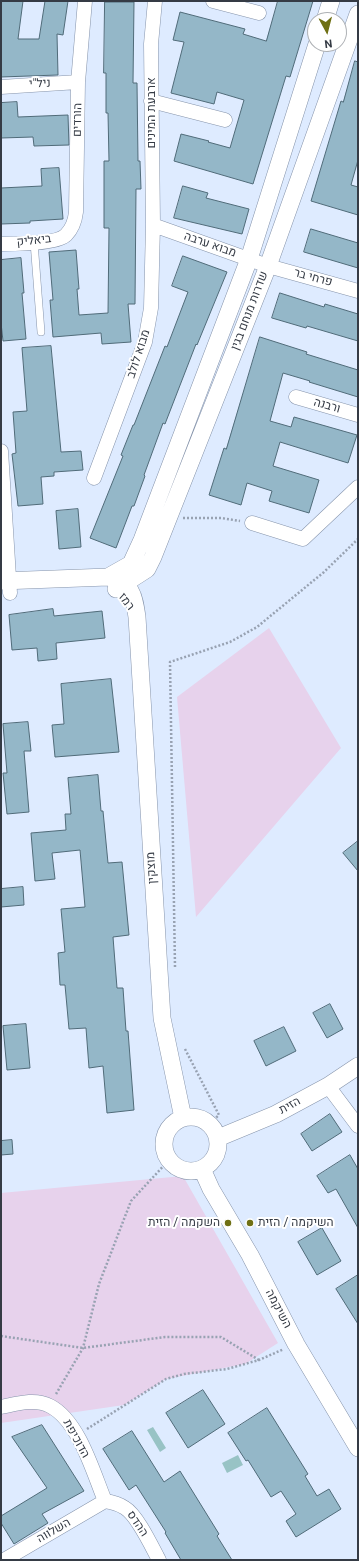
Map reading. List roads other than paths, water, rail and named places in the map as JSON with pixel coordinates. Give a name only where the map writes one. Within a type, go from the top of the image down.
[{"type":"street","name":"הורדים","points":[[66,236],[74,224],[76,212],[78,82],[85,1]]},
{"type":"street","name":"ארבעת המינים","points":[[153,225],[151,101],[152,44],[155,1]]},
{"type":"street","points":[[213,1],[259,13]]},
{"type":"street","points":[[327,12],[331,1]]},
{"type":"street","name":"שדרות מנחם בגין","points":[[116,583],[136,577],[147,569],[170,515],[268,266],[358,14]]},
{"type":"street","name":"שדרות מנחם בגין","points":[[116,583],[136,556],[248,259],[314,52]]},
{"type":"street","name":"ניל\"י","points":[[1,87],[78,82]]},
{"type":"street","points":[[151,101],[225,120]]},
{"type":"street","name":"מבוא ערבה","points":[[153,225],[268,266]]},
{"type":"street","name":"מבוא לולב","points":[[94,478],[145,342],[151,308],[153,225]]},
{"type":"street","name":"ביאליק","points":[[1,244],[51,241],[66,236]]},
{"type":"street","name":"פרחי בר","points":[[268,266],[358,291]]},
{"type":"street","name":"ורבנה","points":[[296,397],[358,415]]},
{"type":"street","points":[[1,451],[5,587]]},
{"type":"street","points":[[252,523],[303,538],[358,487]]},
{"type":"street","name":"רמז","points":[[5,587],[107,587],[116,583],[128,600],[137,617]]},
{"type":"street","name":"מוצקין","points":[[137,617],[162,1018],[183,1118]]},
{"type":"street","name":"הזית","points":[[218,1138],[276,1114],[328,1086],[358,1066]]},
{"type":"street","points":[[328,1086],[358,1126]]},
{"type":"street","points":[[192,1116],[204,1120],[213,1127],[218,1138],[218,1151],[213,1160],[202,1169],[195,1171],[181,1169],[169,1160],[166,1154],[164,1138],[168,1129],[176,1121],[183,1118],[192,1116]]},
{"type":"street","name":"השיקמה","points":[[202,1169],[250,1255],[296,1344],[358,1448]]},
{"type":"street","name":"הדוכיפת","points":[[1,1406],[30,1402],[49,1405],[64,1416],[77,1435],[105,1501]]},
{"type":"street","name":"השלווה","points":[[4,1560],[105,1501]]},
{"type":"street","name":"ההדס","points":[[105,1501],[120,1505],[132,1513],[159,1560]]},
{"type":"lane","points":[[34,242],[41,332]]},
{"type":"place","name":"השקמה / הזית","points":[[228,1223]]},
{"type":"place","name":"השיקמה / הזית","points":[[250,1223]]}]
